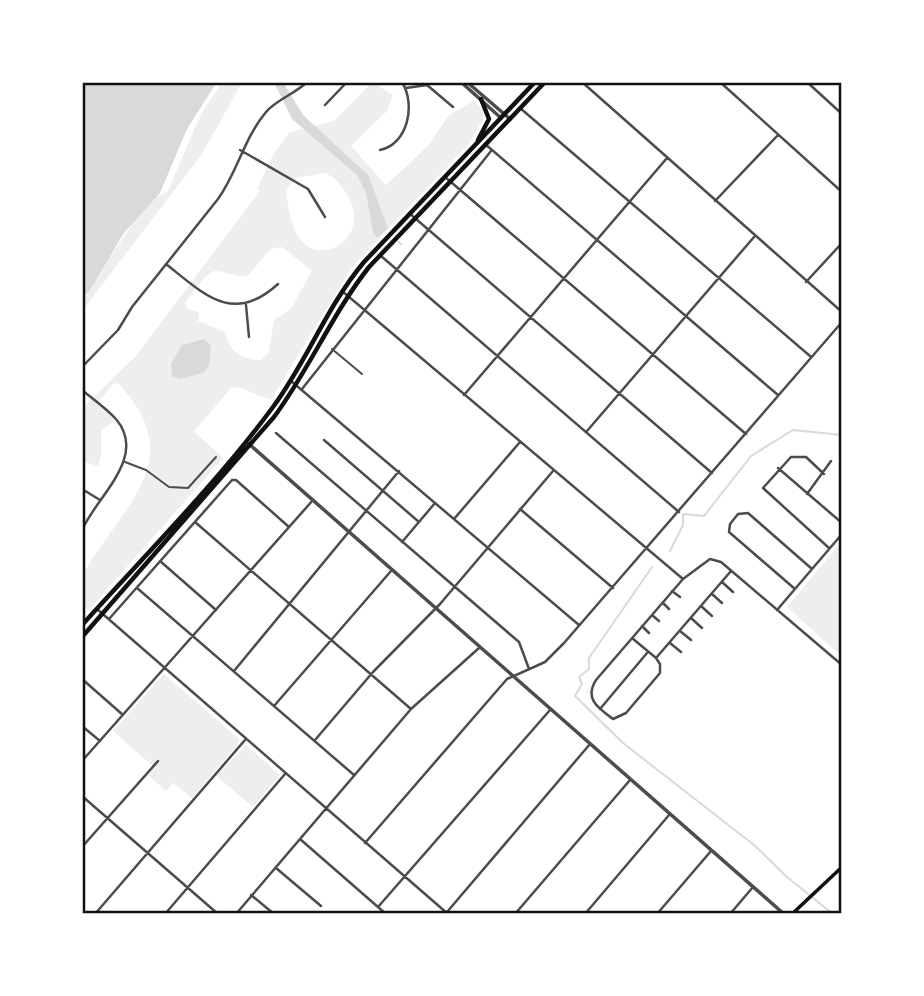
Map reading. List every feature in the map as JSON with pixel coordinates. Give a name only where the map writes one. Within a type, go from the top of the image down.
[{"type":"main road","points":[[82,625],[246,440],[290,381],[342,291],[374,249],[535,82]]},
{"type":"main road","points":[[82,637],[274,417],[297,385],[348,295],[380,254],[545,82]]},
{"type":"main road","points":[[476,144],[489,119],[481,99]]},
{"type":"main road","points":[[195,498],[200,503]]},
{"type":"main road","points":[[792,914],[842,867]]},
{"type":"street","points":[[82,368],[118,330],[223,192],[240,150],[267,111],[307,82]]},
{"type":"street","points":[[325,105],[347,82]]},
{"type":"street","points":[[380,150],[394,144],[404,129],[410,105],[402,82]]},
{"type":"street","points":[[460,82],[503,116]]},
{"type":"street","points":[[467,82],[508,121]]},
{"type":"street","points":[[582,82],[754,237],[842,312]]},
{"type":"street","points":[[720,82],[842,192]]},
{"type":"street","points":[[807,82],[842,114]]},
{"type":"street","points":[[406,88],[427,85],[453,107]]},
{"type":"street","points":[[520,108],[811,357]]},
{"type":"street","points":[[715,202],[778,135]]},
{"type":"street","points":[[485,144],[779,395]]},
{"type":"street","points":[[240,150],[308,189],[325,216]]},
{"type":"street","points":[[302,389],[492,150]]},
{"type":"street","points":[[464,394],[667,158]]},
{"type":"street","points":[[444,177],[746,434]]},
{"type":"street","points":[[409,213],[712,473]]},
{"type":"street","points":[[586,432],[754,237]]},
{"type":"street","points":[[806,282],[842,243]]},
{"type":"street","points":[[374,249],[679,512]]},
{"type":"street","points":[[166,264],[214,298],[246,304],[261,299],[278,284]]},
{"type":"street","points":[[342,291],[671,572],[683,579]]},
{"type":"street","points":[[246,304],[249,337]]},
{"type":"street","points":[[365,843],[507,679],[550,659],[842,322]]},
{"type":"street","points":[[290,381],[579,625]]},
{"type":"street","points":[[82,390],[120,425],[126,446],[124,462],[82,530]]},
{"type":"street","points":[[276,433],[519,642],[529,669]]},
{"type":"street","points":[[246,440],[784,914]]},
{"type":"street","points":[[324,440],[419,522]]},
{"type":"street","points":[[454,519],[520,442]]},
{"type":"street","points":[[824,474],[803,456],[788,457],[764,485],[764,490],[829,548]]},
{"type":"street","points":[[807,494],[831,461]]},
{"type":"street","points":[[778,468],[842,523]]},
{"type":"street","points":[[234,671],[399,471]]},
{"type":"street","points":[[315,740],[371,675],[454,587],[553,471]]},
{"type":"street","points":[[108,619],[230,481],[236,480],[289,527]]},
{"type":"street","points":[[82,489],[100,500]]},
{"type":"street","points":[[82,761],[313,500]]},
{"type":"street","points":[[402,542],[435,503]]},
{"type":"street","points":[[520,509],[613,588]]},
{"type":"street","points":[[795,589],[729,532],[730,524],[738,514],[748,513],[812,569]]},
{"type":"street","points":[[195,522],[411,709]]},
{"type":"street","points":[[777,610],[842,534]]},
{"type":"street","points":[[632,638],[656,658],[660,664],[660,673],[622,717],[613,719],[592,699],[593,685],[632,638],[652,614],[683,579],[710,559],[717,560],[732,571],[842,665]]},
{"type":"street","points":[[160,561],[216,610]]},
{"type":"street","points":[[274,706],[392,570]]},
{"type":"street","points":[[656,658],[732,571]]},
{"type":"street","points":[[722,582],[733,592]]},
{"type":"street","points":[[137,587],[354,775]]},
{"type":"street","points":[[673,591],[680,597]]},
{"type":"street","points":[[712,594],[722,603]]},
{"type":"street","points":[[663,603],[670,609]]},
{"type":"street","points":[[701,606],[712,616]]},
{"type":"street","points":[[97,609],[446,913],[590,744]]},
{"type":"street","points":[[652,614],[659,621]]},
{"type":"street","points":[[691,618],[702,628]]},
{"type":"street","points":[[642,626],[649,633]]},
{"type":"street","points":[[680,631],[691,640]]},
{"type":"street","points":[[670,643],[681,652]]},
{"type":"street","points":[[236,914],[411,709],[480,648]]},
{"type":"street","points":[[600,709],[647,653]]},
{"type":"street","points":[[82,679],[123,715]]},
{"type":"street","points":[[379,907],[550,710]]},
{"type":"street","points":[[82,726],[100,741]]},
{"type":"street","points":[[95,914],[245,740]]},
{"type":"street","points":[[82,847],[158,761]]},
{"type":"street","points":[[165,914],[285,774]]},
{"type":"street","points":[[515,914],[630,780]]},
{"type":"street","points":[[82,796],[218,914]]},
{"type":"street","points":[[584,914],[669,815]]},
{"type":"street","points":[[300,839],[386,914]]},
{"type":"street","points":[[657,914],[711,851]]},
{"type":"street","points":[[275,868],[321,906]]},
{"type":"street","points":[[730,914],[753,887]]},
{"type":"street","points":[[251,895],[274,914]]},
{"type":"lane","points":[[332,349],[362,373]]},
{"type":"lane","points":[[124,462],[146,470],[169,487],[189,488],[216,457]]},
{"type":"shaded area","points":[[82,82],[217,82],[187,129],[160,193],[124,233],[90,290],[82,298]]},
{"type":"shaded area","points":[[222,82],[242,82],[202,154],[82,311],[82,298],[137,218],[155,198],[168,191],[200,116]]},
{"type":"shaded area","points":[[274,82],[283,82],[303,115],[368,175],[388,228],[377,238],[373,232],[366,193],[357,175],[292,119]]},
{"type":"shaded area","points":[[372,82],[393,95],[387,111],[351,146],[386,185],[428,146],[449,115],[474,101],[483,111],[483,120],[468,145],[352,267],[271,400],[232,387],[194,431],[223,458],[88,611],[82,602],[82,570],[86,569],[133,500],[144,478],[150,457],[148,434],[138,410],[118,383],[113,384],[98,403],[117,420],[101,430],[98,466],[82,461],[82,408],[136,356],[260,191],[257,189],[273,155],[290,132],[334,121]],"holes":[[[325,173],[340,185],[354,211],[353,225],[348,237],[338,246],[327,250],[314,249],[303,242],[292,224],[286,191],[295,178]],[[282,247],[312,271],[291,309],[274,320],[269,352],[261,360],[242,356],[233,349],[225,332],[198,321],[200,313],[188,309],[185,303],[203,279],[212,272],[249,275],[270,249]]]},
{"type":"shaded area","points":[[204,339],[211,346],[209,366],[203,373],[180,379],[172,376],[171,364],[182,345]]},
{"type":"shaded area","points":[[842,541],[842,657],[787,607]]},
{"type":"shaded area","points":[[164,674],[239,739],[238,744],[192,798],[173,783],[166,791],[148,775],[154,767],[113,731]]},
{"type":"shaded area","points":[[246,745],[280,775],[253,807],[216,776]]},
{"type":"waterway","points":[[670,551],[683,525],[683,514],[704,516],[751,456],[793,430],[842,435]]},
{"type":"waterway","points":[[652,567],[589,658],[589,669],[579,677],[582,684],[575,696],[623,743],[754,845],[787,877],[833,914]]}]
